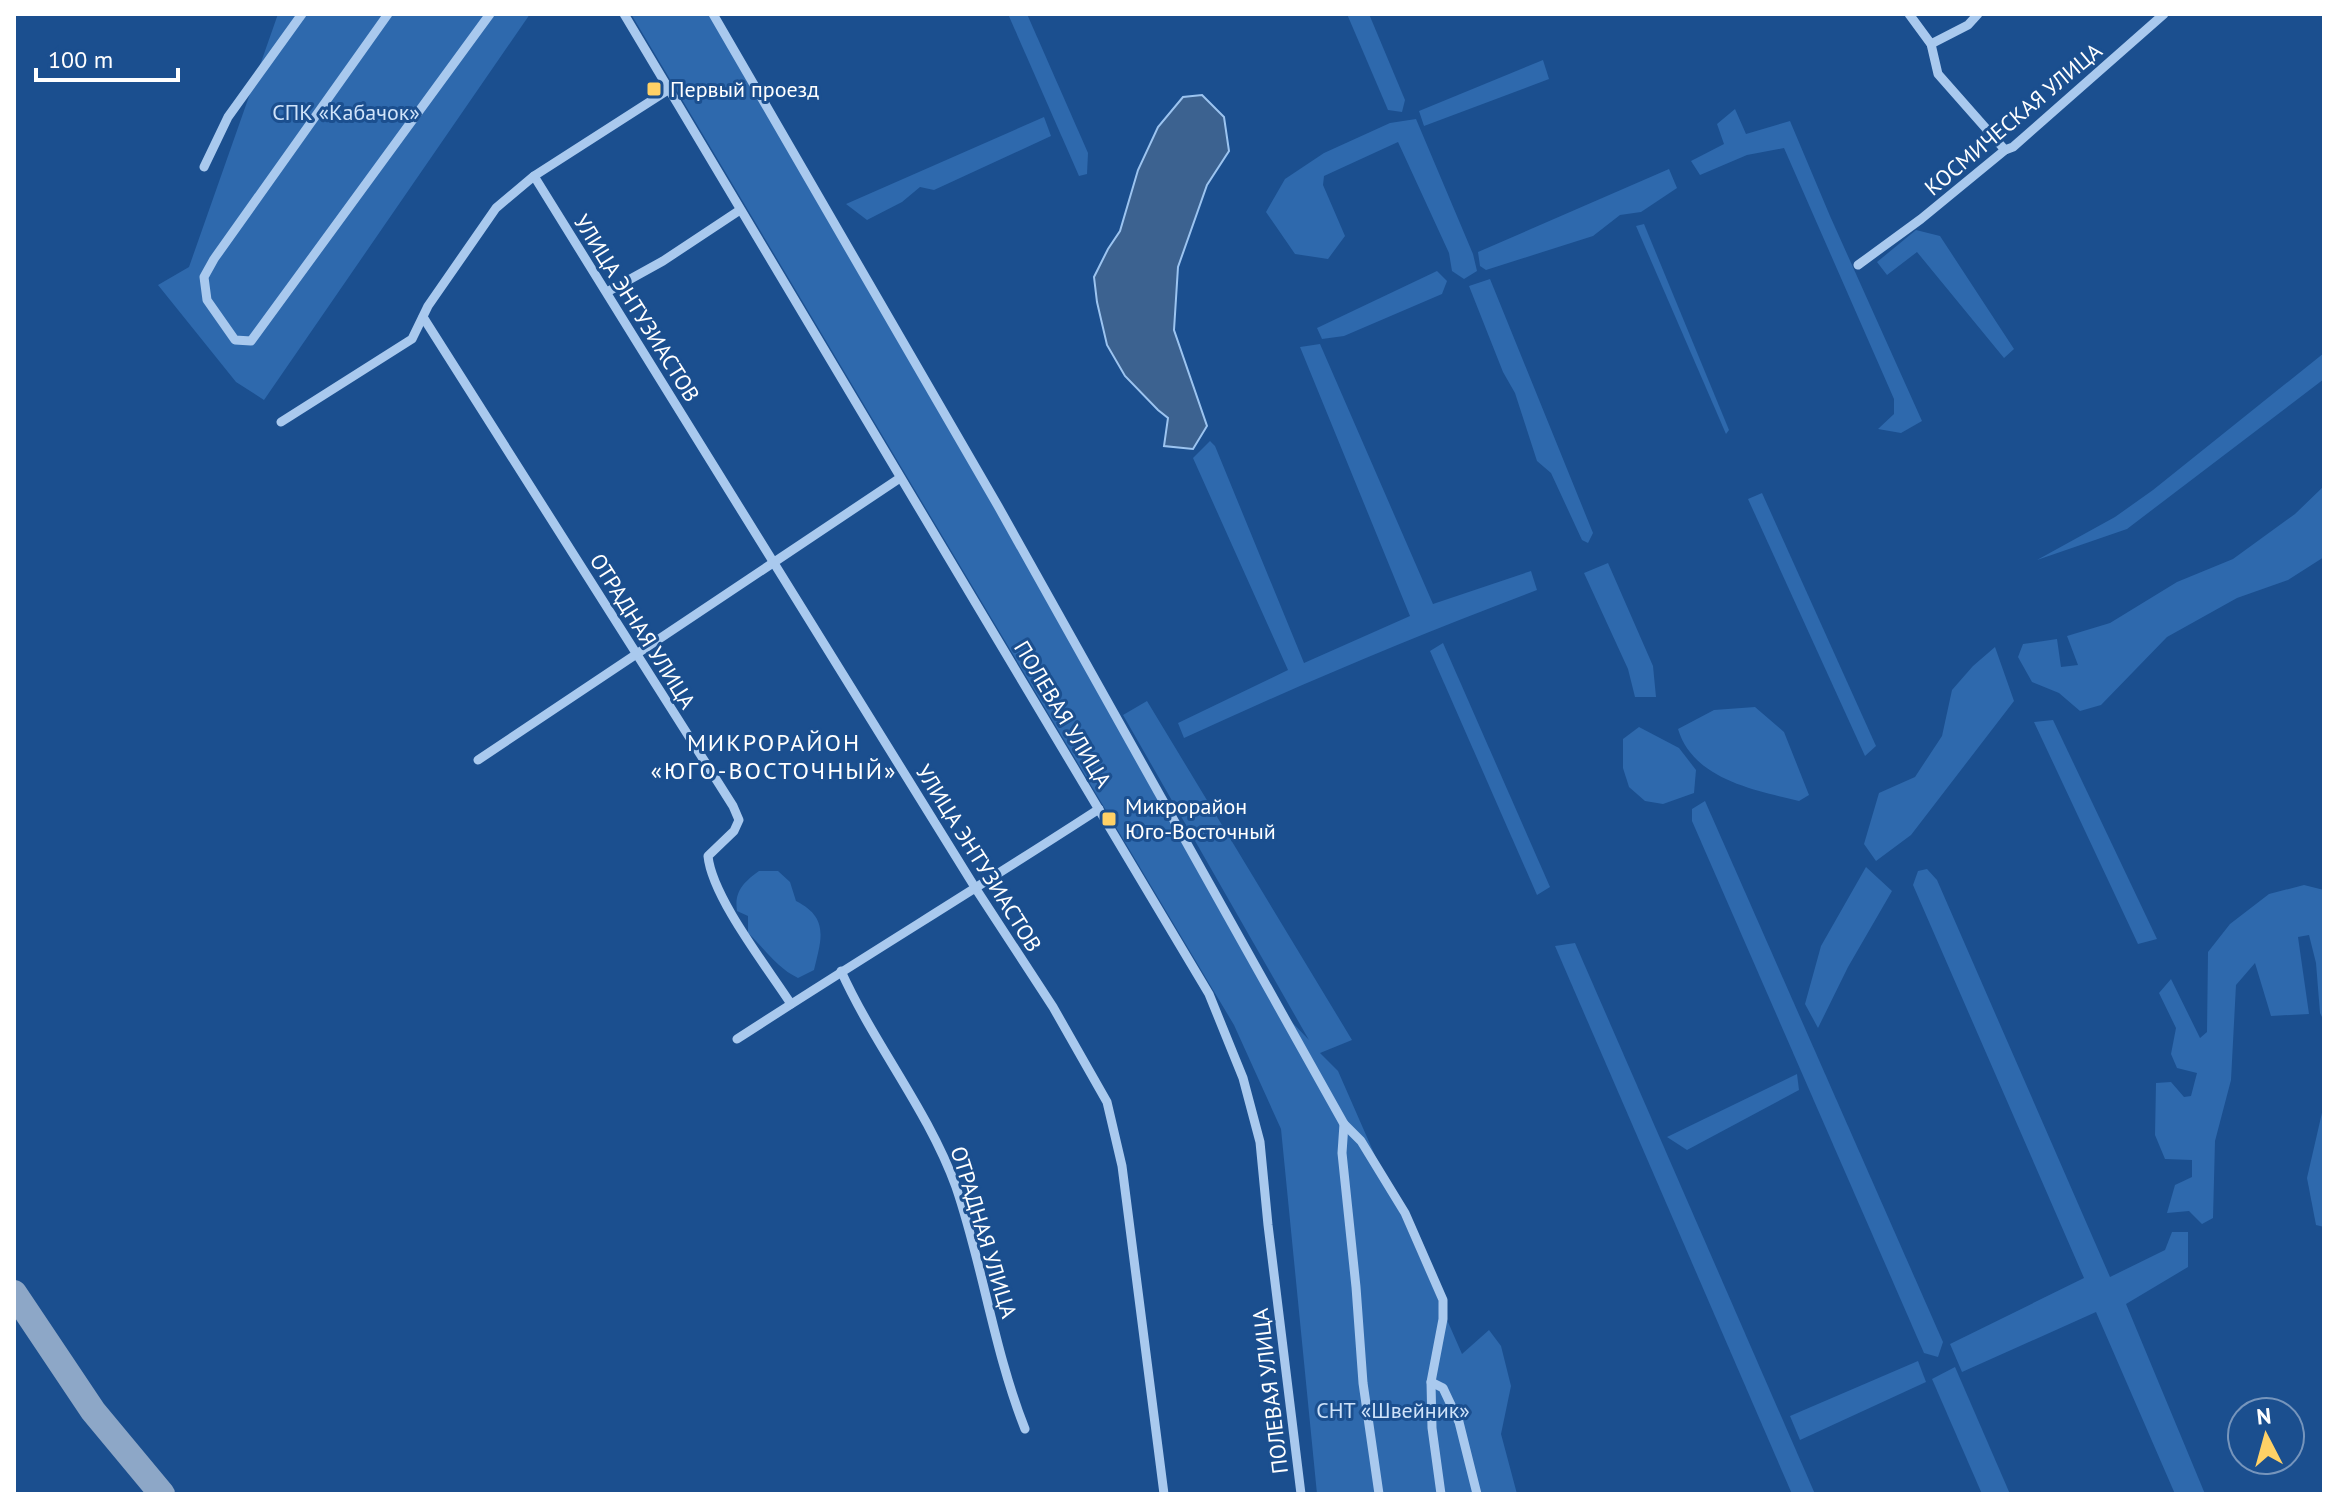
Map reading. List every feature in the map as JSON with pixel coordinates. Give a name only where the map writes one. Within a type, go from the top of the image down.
[{"type":"street","points":[[204,167],[228,117],[302,14]]},
{"type":"street","points":[[388,14],[204,277],[207,300],[235,340],[251,341],[490,14]]},
{"type":"street","name":"ПОЛЕВАЯ УЛИЦА","points":[[624,14],[1209,994],[1243,1078],[1260,1142],[1301,1494]]},
{"type":"street","points":[[713,14],[998,506],[1344,1124],[1361,1141],[1405,1213],[1443,1300],[1443,1319],[1431,1382],[1432,1428],[1441,1494]]},
{"type":"street","points":[[1909,14],[1931,44],[1938,74],[2005,150]]},
{"type":"street","points":[[1931,44],[1968,25],[1978,14]]},
{"type":"street","name":"КОСМИЧЕСКАЯ УЛИЦА","points":[[1858,265],[1921,219],[2005,150],[2013,147],[2164,14]]},
{"type":"street","points":[[281,422],[412,339],[436,294],[496,208],[534,176],[668,90]]},
{"type":"street","name":"УЛИЦА ЭНТУЗИАСТОВ","points":[[534,176],[976,889],[1053,1007],[1107,1102],[1122,1166],[1164,1494]]},
{"type":"street","points":[[607,292],[663,261],[740,210]]},
{"type":"street","name":"ОТРАДНАЯ УЛИЦА","points":[[423,317],[733,806],[739,820],[734,831],[708,856],[709,864],[721,897],[791,1004]]},
{"type":"street","points":[[478,760],[900,478]]},
{"type":"street","points":[[737,1039],[1099,809]]},
{"type":"street","name":"ОТРАДНАЯ УЛИЦА","points":[[841,971],[854,1000],[939,1145],[956,1189],[1014,1401],[1025,1429]]},
{"type":"street","points":[[1344,1124],[1342,1153],[1363,1383],[1379,1494]]},
{"type":"street","points":[[1431,1382],[1443,1388],[1459,1422],[1477,1494]]},
{"type":"green space","name":"СПК «Кабачок»","points":[[278,14],[530,14],[264,400],[236,382],[158,285],[189,267]]},
{"type":"green space","name":"СНТ «Швейник»","points":[[631,14],[716,14],[1286,1016],[1309,1040],[1123,715],[1147,701],[1352,1040],[1320,1053],[1338,1071],[1462,1354],[1489,1330],[1501,1346],[1511,1386],[1501,1434],[1517,1494],[1317,1494],[1281,1129],[1234,1025]]},
{"type":"green space","points":[[1008,14],[1027,14],[1088,153],[1087,174],[1079,176]]},
{"type":"green space","points":[[1347,14],[1369,14],[1405,100],[1402,112],[1388,110]]},
{"type":"green space","points":[[1543,60],[1549,79],[1424,126],[1419,111]]},
{"type":"green space","points":[[1735,109],[1746,134],[1790,121],[1922,421],[1901,433],[1878,429],[1894,414],[1894,399],[1784,148],[1747,155],[1700,175],[1691,161],[1724,144],[1717,124]]},
{"type":"green space","points":[[1044,117],[1051,136],[934,190],[920,187],[902,202],[867,220],[846,204]]},
{"type":"green space","points":[[1416,119],[1473,254],[1477,271],[1464,279],[1452,271],[1449,253],[1398,142],[1324,176],[1323,185],[1345,236],[1328,259],[1295,254],[1266,212],[1285,179],[1324,153],[1390,123]]},
{"type":"green space","points":[[1669,169],[1677,188],[1641,212],[1620,215],[1593,236],[1486,270],[1480,266],[1478,252]]},
{"type":"green space","points":[[1644,224],[1729,430],[1726,434],[1636,226]]},
{"type":"green space","points":[[1916,230],[1940,236],[2014,349],[2004,358],[1917,252],[1887,275],[1877,262]]},
{"type":"green space","points":[[1437,271],[1447,281],[1442,294],[1344,336],[1322,339],[1317,328]]},
{"type":"green space","points":[[1490,279],[1593,533],[1588,543],[1582,540],[1551,473],[1537,461],[1515,393],[1503,372],[1469,286]]},
{"type":"green space","points":[[1320,344],[1433,604],[1531,571],[1537,590],[1359,661],[1184,738],[1178,723],[1288,670],[1193,458],[1210,441],[1215,446],[1304,663],[1410,616],[1300,347]]},
{"type":"green space","points":[[2324,353],[2324,379],[2127,529],[2037,560],[2115,517],[2153,490]]},
{"type":"green space","points":[[2324,486],[2324,557],[2288,580],[2237,598],[2167,637],[2101,705],[2080,711],[2059,693],[2032,682],[2018,657],[2023,644],[2057,639],[2061,667],[2078,665],[2067,636],[2110,623],[2177,582],[2233,559],[2295,514]]},
{"type":"green space","points":[[1762,493],[1876,746],[1865,756],[1748,499]]},
{"type":"green space","points":[[1608,563],[1653,666],[1656,697],[1635,697],[1628,669],[1584,573]]},
{"type":"green space","points":[[1443,643],[1550,887],[1537,895],[1430,651]]},
{"type":"green space","points":[[1995,647],[2014,701],[1911,835],[1876,861],[1864,844],[1879,793],[1915,777],[1942,736],[1952,690]]},
{"type":"green space","points":[[1755,707],[1784,732],[1809,795],[1799,801],[1745,787],[1711,771],[1686,746],[1678,729],[1714,710]]},
{"type":"green space","points":[[2053,720],[2157,939],[2138,944],[2034,722]]},
{"type":"green space","points":[[1639,727],[1679,748],[1696,770],[1694,793],[1663,804],[1645,801],[1629,787],[1623,768],[1623,739]]},
{"type":"green space","points":[[1705,801],[1943,1342],[1938,1357],[1924,1353],[1692,821],[1692,809]]},
{"type":"green space","points":[[1866,867],[1892,891],[1848,967],[1818,1028],[1805,1004],[1821,946]]},
{"type":"green space","points":[[1927,869],[1937,880],[2110,1277],[2165,1250],[2172,1232],[2188,1232],[2188,1267],[2126,1304],[2205,1494],[2175,1494],[2096,1312],[1962,1372],[1950,1344],[2084,1278],[1913,885],[1918,871]]},
{"type":"green space","points":[[759,871],[778,871],[790,882],[796,901],[807,908],[818,922],[820,939],[814,970],[798,978],[777,964],[748,933],[748,916],[737,911],[741,888]]},
{"type":"green space","points":[[2304,885],[2324,890],[2324,1021],[2320,1013],[2316,963],[2309,935],[2298,937],[2309,1014],[2271,1016],[2255,963],[2236,985],[2231,1080],[2215,1141],[2213,1218],[2202,1224],[2189,1211],[2167,1213],[2175,1185],[2192,1177],[2192,1160],[2165,1159],[2155,1135],[2156,1083],[2171,1082],[2184,1097],[2191,1096],[2197,1073],[2177,1068],[2171,1054],[2176,1028],[2159,993],[2171,979],[2200,1038],[2207,1032],[2208,952],[2230,924],[2269,894]]},
{"type":"green space","points":[[1575,943],[1815,1494],[1792,1494],[1555,946]]},
{"type":"green space","points":[[1797,1074],[1799,1090],[1687,1150],[1667,1137]]},
{"type":"green space","points":[[2324,1104],[2324,1227],[2316,1225],[2307,1178]]},
{"type":"green space","points":[[1918,1361],[1926,1382],[1800,1440],[1790,1416]]},
{"type":"green space","points":[[1955,1367],[2010,1494],[1982,1494],[1932,1379]]},
{"type":"shaded area","points":[[1202,95],[1224,117],[1229,151],[1207,185],[1178,267],[1174,330],[1207,426],[1193,449],[1164,446],[1168,418],[1125,376],[1107,345],[1094,277],[1120,231],[1138,170],[1158,127],[1183,97]]},
{"type":"taxiway","points":[[14,1293],[93,1411],[162,1494]]},
{"type":"place","name":"Первый проезд","points":[[654,89]]},
{"type":"place","name":"Микрорайон Юго-Восточный","points":[[1109,819]]},
{"type":"district","name":"МИКРОРАЙОН «ЮГО-ВОСТОЧНЫЙ»","points":[[774,757]]}]
